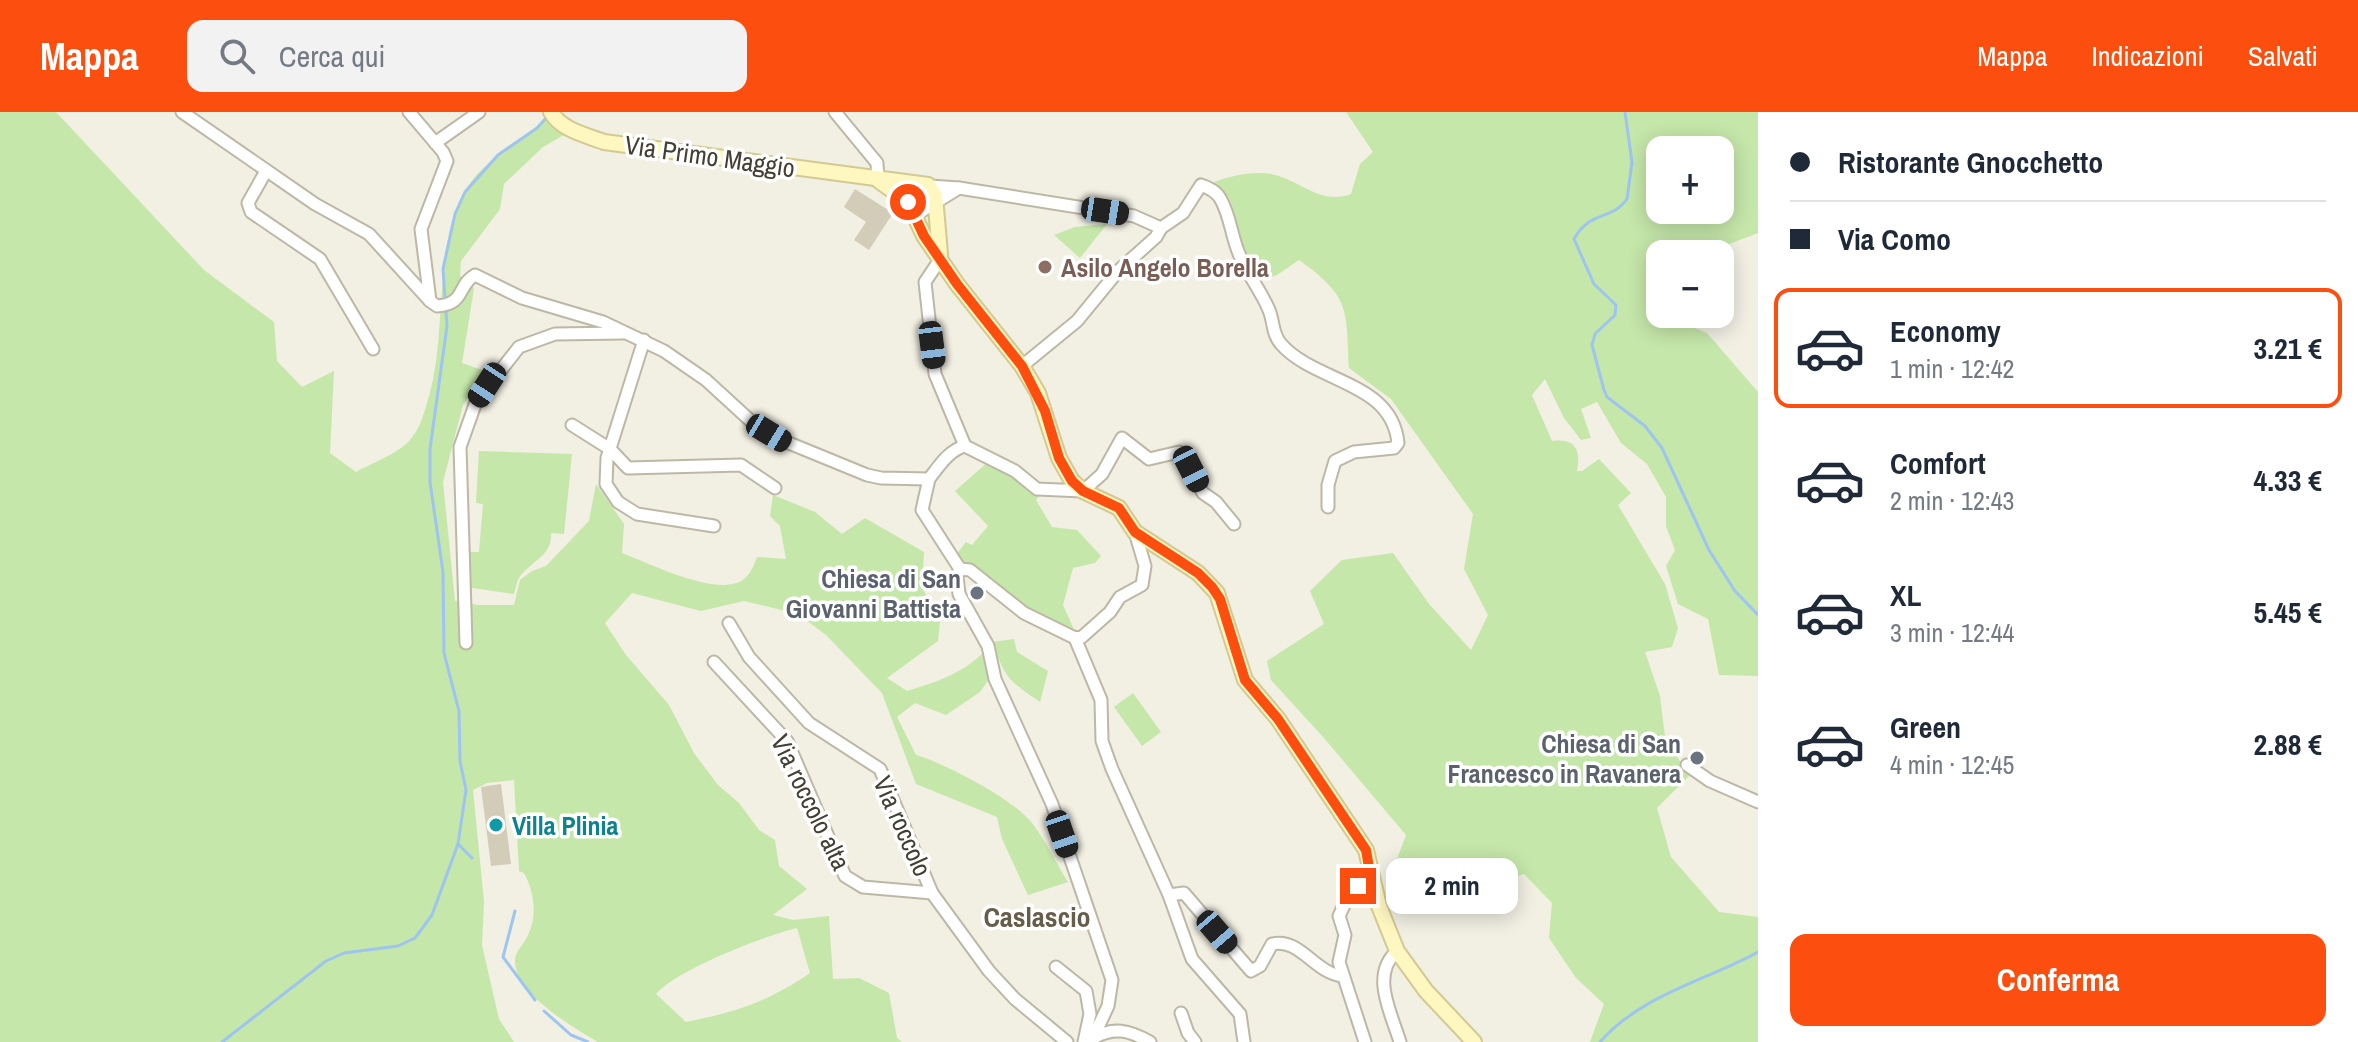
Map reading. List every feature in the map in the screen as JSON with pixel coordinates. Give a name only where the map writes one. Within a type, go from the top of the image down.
[{"type":"street","points":[[182,112],[315,204],[369,234],[439,304]]},
{"type":"street","points":[[409,112],[447,161],[421,229],[439,304]]},
{"type":"street","points":[[435,143],[479,112]]},
{"type":"street","points":[[835,112],[877,163],[878,180]]},
{"type":"street","name":"Via Primo Maggio","points":[[554,116],[604,142],[925,185]]},
{"type":"street","points":[[266,171],[248,203],[251,212],[320,259],[373,349]]},
{"type":"street","name":"Via Primo Maggio","points":[[878,180],[895,190],[911,206]]},
{"type":"street","points":[[925,185],[935,201],[941,258],[925,282],[935,374],[965,446],[1015,471],[1037,489],[1083,491],[1102,474],[1120,440],[1125,438],[1149,459],[1173,451],[1183,454],[1203,493],[1216,502],[1234,524]]},
{"type":"street","points":[[1089,1041],[1108,1006],[1112,980],[1052,804],[995,679],[988,646],[959,594],[957,576],[960,569],[965,567],[1024,613],[1075,638],[1082,637],[1110,612],[1120,597],[1139,589],[1145,566],[1135,532],[1119,508],[1083,491],[1072,481],[1059,458],[1045,411],[1022,366],[924,236],[911,206],[912,196],[925,185],[959,188],[1134,216],[1161,228]]},
{"type":"street","points":[[1022,366],[1077,321],[1105,285],[1161,228],[1183,213],[1201,185],[1214,191],[1224,205],[1241,259],[1266,303],[1272,328],[1281,345],[1312,366],[1366,394],[1396,428],[1398,443],[1394,448],[1354,452],[1335,461],[1328,485],[1328,507]]},
{"type":"street","points":[[911,206],[924,210],[959,188]]},
{"type":"street","points":[[439,304],[463,292],[470,278],[482,276],[522,298],[603,322],[644,340],[706,380],[754,424],[784,441],[867,475],[929,479]]},
{"type":"street","points":[[466,643],[460,447],[476,402],[519,347],[555,334],[624,333]]},
{"type":"street","points":[[644,340],[610,449],[606,484],[618,502],[637,514],[714,526]]},
{"type":"street","points":[[572,425],[610,449],[620,464],[631,469],[746,466],[775,488]]},
{"type":"street","points":[[960,569],[922,510],[929,479],[940,464],[958,448],[965,446]]},
{"type":"street","points":[[1135,532],[1198,573],[1217,593],[1245,680],[1278,719],[1366,850],[1379,906],[1397,951],[1426,991],[1474,1042]]},
{"type":"street","name":"Via roccolo","points":[[729,623],[749,657],[809,723],[880,769],[932,893],[989,971],[1015,999],[1067,1042]]},
{"type":"street","points":[[1075,638],[1101,700],[1102,741],[1112,769],[1169,895],[1192,959],[1243,1018],[1244,1042]]},
{"type":"street","name":"Via roccolo alta","points":[[714,662],[787,741],[845,876],[863,887],[932,893]]},
{"type":"street","points":[[1687,765],[1710,781],[1758,802]]},
{"type":"street","points":[[1365,1042],[1339,962],[1345,935],[1339,916],[1341,908],[1370,873]]},
{"type":"street","points":[[1169,895],[1184,893],[1251,971],[1262,963],[1272,944],[1287,943],[1321,969],[1343,976]]},
{"type":"street","points":[[1397,951],[1385,962],[1382,975],[1400,1042]]},
{"type":"street","points":[[1056,967],[1086,991],[1090,1014],[1089,1041]]},
{"type":"street","points":[[1181,1013],[1195,1042]]},
{"type":"street","points":[[1089,1041],[1112,1030],[1125,1030],[1150,1042]]},
{"type":"green space","points":[[0,112],[56,112],[204,270],[274,322],[277,361],[302,387],[334,371],[330,453],[356,472],[404,446],[422,420],[435,371],[449,233],[468,186],[495,158],[548,119],[569,132],[543,147],[504,184],[500,209],[461,261],[460,276],[474,288],[462,363],[485,371],[463,405],[443,482],[455,601],[478,605],[514,605],[520,580],[546,566],[589,521],[596,484],[624,524],[622,553],[684,577],[719,585],[744,579],[757,557],[786,559],[780,526],[770,516],[773,495],[815,512],[842,534],[865,518],[924,552],[922,587],[940,622],[938,641],[887,678],[907,691],[956,673],[982,654],[989,679],[980,692],[946,715],[915,703],[897,717],[916,755],[978,783],[1023,814],[1042,837],[1068,882],[1028,895],[1002,839],[997,817],[916,784],[882,693],[826,635],[798,614],[744,601],[701,611],[632,593],[605,623],[626,655],[669,705],[694,753],[718,785],[739,803],[759,830],[775,840],[779,866],[807,889],[773,915],[793,920],[829,916],[833,979],[859,978],[889,993],[897,1038],[902,1042],[598,1042],[561,1019],[534,997],[517,973],[515,958],[530,931],[534,906],[528,881],[519,871],[514,780],[487,783],[473,790],[484,902],[482,945],[499,1019],[514,1042],[0,1042]],"holes":[[[797,928],[810,973],[751,1005],[686,1022],[656,994],[702,964]]]},
{"type":"green space","points":[[1346,112],[1758,112],[1758,233],[1734,242],[1646,240],[1646,328],[1695,328],[1707,333],[1758,392],[1758,676],[1719,675],[1708,619],[1678,604],[1666,566],[1675,550],[1666,526],[1666,497],[1647,464],[1621,443],[1597,402],[1581,409],[1591,438],[1581,440],[1564,418],[1545,379],[1532,395],[1552,441],[1566,441],[1575,447],[1577,471],[1599,459],[1631,493],[1618,505],[1665,584],[1678,628],[1672,647],[1645,652],[1660,696],[1665,737],[1689,776],[1657,808],[1671,857],[1719,912],[1758,917],[1758,1042],[1590,1042],[1604,1004],[1576,978],[1549,938],[1552,903],[1524,874],[1410,908],[1397,859],[1406,835],[1271,680],[1267,661],[1324,624],[1310,591],[1342,560],[1393,553],[1429,604],[1471,650],[1488,615],[1464,569],[1473,514],[1391,399],[1349,368],[1346,318],[1337,295],[1299,260],[1277,275],[1260,281],[1243,251],[1231,203],[1222,188],[1214,182],[1242,175],[1271,174],[1319,194],[1340,197],[1351,194],[1360,164],[1373,152]]},
{"type":"green space","points":[[1107,224],[1080,258],[1054,235],[1075,227]]},
{"type":"green space","points":[[479,451],[572,454],[564,534],[551,533],[549,546],[521,575],[514,594],[466,587],[468,552],[479,552],[483,504],[476,503]]},
{"type":"green space","points":[[988,462],[1022,480],[1040,495],[1036,500],[1052,527],[1077,530],[1101,556],[1095,563],[1073,568],[1063,605],[1076,634],[1025,611],[956,555],[966,542],[972,545],[988,526],[955,491]]},
{"type":"green space","points":[[1014,639],[1017,652],[1048,671],[1040,702],[1009,678],[992,642]]},
{"type":"green space","points":[[1133,693],[1161,732],[1142,746],[1114,707]]},
{"type":"building","points":[[855,189],[893,213],[869,250],[854,240],[866,222],[844,207]]},
{"type":"building","name":"Villa Plinia","points":[[501,784],[511,864],[491,866],[481,787]]},
{"type":"waterway","points":[[1625,112],[1632,162],[1627,199],[1615,210],[1587,224],[1574,239],[1594,284],[1616,305],[1615,315],[1595,334],[1592,345],[1607,397],[1645,426],[1662,448],[1709,550],[1735,591],[1758,615]]},
{"type":"waterway","points":[[222,1042],[326,961],[344,953],[398,946],[415,938],[432,915],[458,844],[466,790],[460,761],[459,711],[444,653],[443,572],[430,482],[430,449],[447,326],[443,269],[455,214],[465,192],[498,155],[537,128],[548,116]]},
{"type":"waterway","points":[[458,844],[472,858]]},
{"type":"waterway","points":[[515,911],[503,957],[535,1000]]},
{"type":"waterway","points":[[1600,1042],[1616,1026],[1654,1001],[1758,952]]},
{"type":"waterway","points":[[544,1011],[571,1035],[588,1042]]},
{"type":"place","name":"Asilo Angelo Borella","points":[[1045,267]]},
{"type":"place","name":"Chiesa di San Giovanni Battista","points":[[977,593]]},
{"type":"place","name":"Chiesa di San Francesco in Ravanera","points":[[1697,758]]},
{"type":"place","name":"Villa Plinia","points":[[496,825]]},
{"type":"district","name":"Caslascio","points":[[1037,917]]},
{"type":"route","points":[[908,202],[924,236],[957,284],[1022,366],[1038,393],[1059,458],[1072,481],[1092,496],[1114,504],[1127,517],[1135,532],[1198,573],[1217,593],[1245,680],[1278,719],[1366,850],[1370,873],[1358,886]]}]
